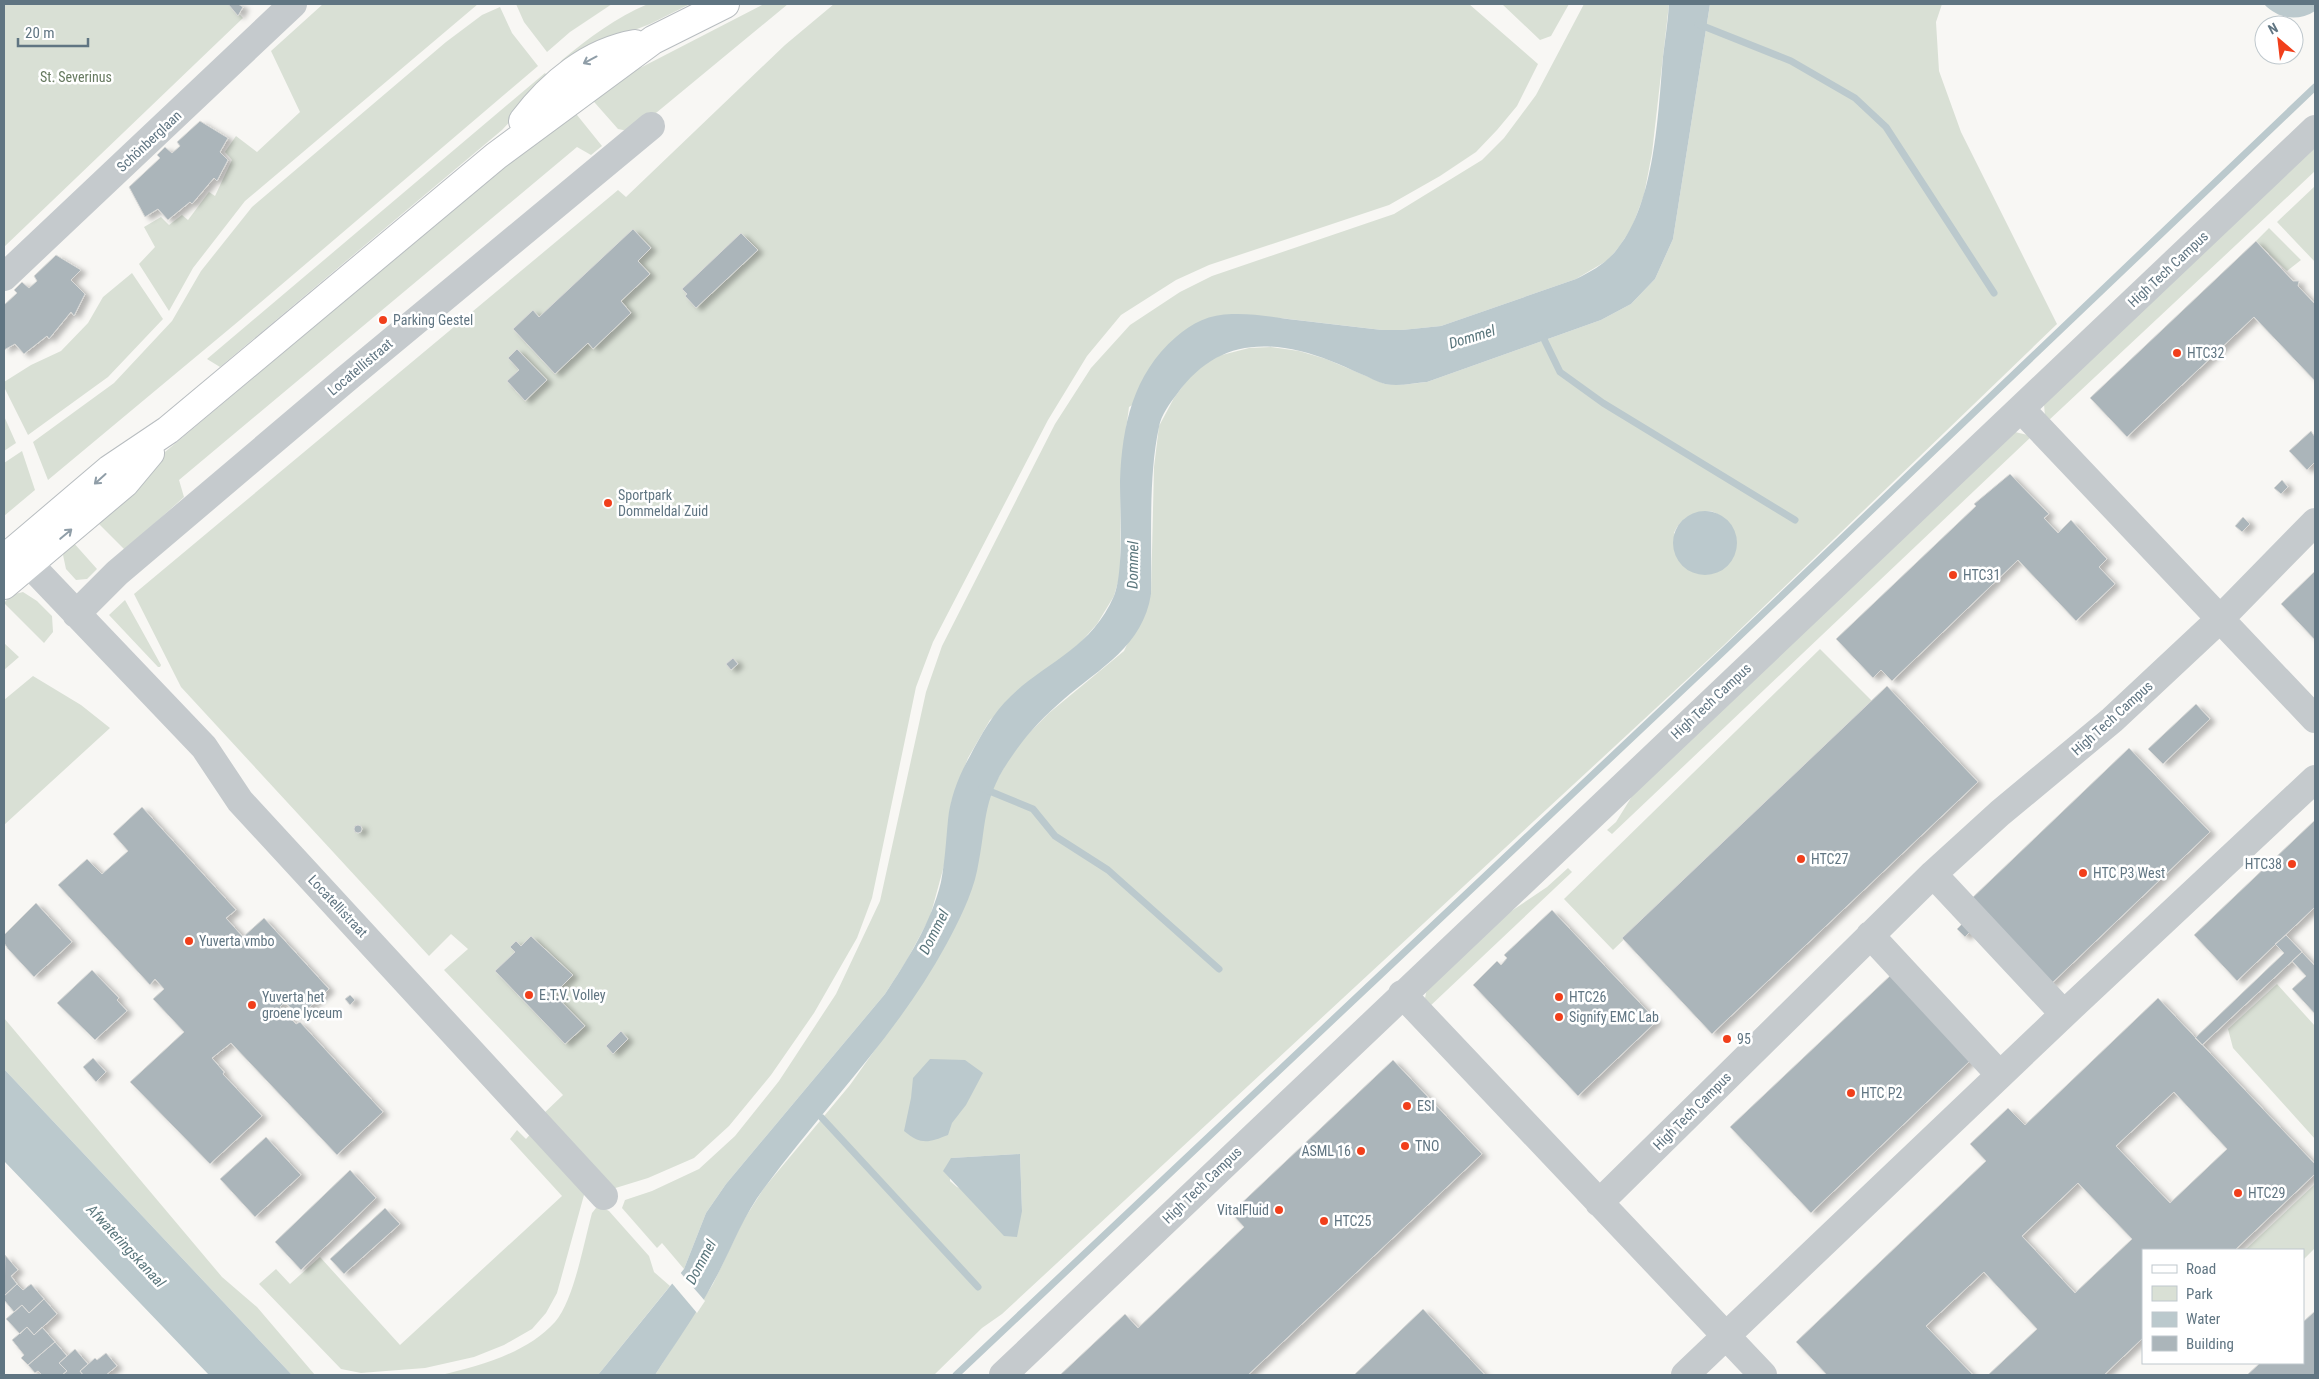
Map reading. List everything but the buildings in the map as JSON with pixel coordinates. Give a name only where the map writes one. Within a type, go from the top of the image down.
[{"type":"main road","points":[[4,585],[16,558],[110,469],[168,430],[496,156],[653,40],[725,4]]},
{"type":"street","name":"Schönberglaan","points":[[4,278],[293,4]]},
{"type":"street","name":"Locatellistraat","points":[[76,614],[117,573],[346,378],[651,126]]},
{"type":"street","name":"High Tech Campus","points":[[1003,1375],[1402,994],[2315,129]]},
{"type":"street","points":[[2020,409],[2315,719]]},
{"type":"street","name":"High Tech Campus","points":[[1599,1203],[1933,874],[2000,813],[2112,720],[2220,619],[2315,522]]},
{"type":"street","name":"Locatellistraat","points":[[16,558],[76,614],[204,747],[240,801],[604,1196]]},
{"type":"street","points":[[1685,1375],[2064,1014],[2315,779]]},
{"type":"street","points":[[1933,874],[2064,1014]]},
{"type":"street","points":[[1870,935],[2000,1075]]},
{"type":"street","points":[[1402,994],[1763,1375]]},
{"type":"green space","name":"St. Severinus","points":[[4,4],[230,4],[243,18],[4,247]]},
{"type":"green space","points":[[323,4],[478,4],[245,201],[193,268],[169,311],[139,264],[155,247],[144,227],[161,217],[169,225],[182,215],[188,220],[209,192],[215,196],[232,160],[225,152],[236,136],[257,152],[300,112],[271,51]]},
{"type":"green space","points":[[516,4],[612,4],[570,32],[547,52],[524,22]]},
{"type":"green space","points":[[648,4],[690,4],[650,24],[619,36],[563,69],[559,64],[603,29],[625,15]]},
{"type":"green space","points":[[764,4],[788,4],[633,132],[618,129],[588,95],[606,82],[642,67]]},
{"type":"green space","name":"Sportpark Dommeldal Zuid","points":[[834,4],[1469,4],[1538,64],[1517,106],[1497,130],[1476,152],[1440,176],[1389,205],[1209,265],[1176,280],[1121,315],[1087,356],[1048,420],[933,642],[916,687],[872,898],[857,938],[814,1013],[771,1075],[729,1126],[694,1158],[648,1178],[609,1190],[541,1116],[563,1095],[444,970],[468,949],[451,934],[429,956],[181,687],[134,594],[618,190],[626,197],[785,45]]},
{"type":"green space","points":[[1502,4],[1569,4],[1551,36],[1540,40]]},
{"type":"green space","points":[[1584,4],[1669,4],[1652,153],[1644,195],[1632,227],[1619,247],[1608,260],[1576,279],[1441,326],[1382,330],[1280,318],[1129,407],[1121,467],[1120,575],[1114,596],[1097,624],[1081,642],[990,720],[968,758],[951,803],[945,862],[930,917],[907,960],[885,994],[726,1184],[706,1213],[684,1269],[662,1243],[657,1248],[622,1208],[625,1200],[652,1191],[699,1169],[735,1136],[779,1081],[836,994],[880,901],[926,692],[942,646],[1055,424],[1091,368],[1130,325],[1180,292],[1212,276],[1394,214],[1482,160],[1504,138],[1536,95]]},
{"type":"green space","points":[[1710,4],[1942,4],[1936,22],[1939,71],[1961,132],[2057,324],[1723,646],[1002,1314],[982,1328],[934,1375],[655,1375],[713,1284],[743,1221],[764,1188],[850,1085],[923,982],[945,946],[991,791],[1008,760],[1023,739],[1049,713],[1124,651],[1151,594],[1154,467],[1159,426],[1174,398],[1188,379],[1200,367],[1218,356],[1249,348],[1271,347],[1299,351],[1326,359],[1385,384],[1401,385],[1427,382],[1601,320],[1631,304],[1655,279],[1673,239]],"holes":[[[1711,511],[1721,516],[1728,523],[1733,530],[1735,539],[1732,556],[1719,571],[1674,533],[1684,519],[1689,516]],[[1020,1154],[1022,1211],[957,1187],[950,1181],[951,1158]]]},
{"type":"green space","points":[[500,7],[512,33],[538,66],[240,320],[48,480],[33,442],[114,383],[172,321],[201,271],[252,207],[446,42],[482,15]]},
{"type":"green space","points":[[545,73],[550,79],[502,130],[220,367],[207,359]]},
{"type":"green space","points":[[573,110],[602,146],[591,155],[577,147],[179,480],[184,497],[125,550],[96,521],[159,457]]},
{"type":"green space","points":[[2315,145],[2315,171],[2048,421],[2045,417],[2044,404]]},
{"type":"green space","points":[[2315,186],[2315,262],[2277,222]]},
{"type":"green space","points":[[2269,228],[2301,260],[2287,271],[2256,241]]},
{"type":"green space","points":[[132,273],[163,319],[108,377],[28,435],[4,387],[4,382],[31,365],[61,351],[88,323],[103,297]]},
{"type":"green space","points":[[4,416],[16,443],[4,451]]},
{"type":"green space","points":[[2015,432],[2032,436],[1612,834],[1607,830],[1616,822],[1642,780]]},
{"type":"green space","points":[[22,451],[35,490],[4,516],[4,463]]},
{"type":"green space","points":[[72,541],[97,569],[87,579],[76,580],[66,569],[63,555]]},
{"type":"green space","points":[[23,592],[37,601],[52,616],[53,632],[44,643],[4,603],[11,595]]},
{"type":"green space","points":[[125,600],[161,665],[160,667],[109,615]]},
{"type":"green space","points":[[4,643],[19,657],[4,670]]},
{"type":"green space","points":[[1820,649],[1872,701],[1613,950],[1564,899]]},
{"type":"green space","points":[[33,676],[81,705],[110,728],[4,825],[4,700]]},
{"type":"green space","points":[[1568,868],[1572,872],[1428,1008],[1425,998],[1428,984],[1501,918],[1547,887]]},
{"type":"green space","points":[[2277,984],[2315,1026],[2315,1139],[2233,1048],[2228,1029]]},
{"type":"green space","points":[[4,1018],[222,1277],[257,1307],[315,1375],[292,1375],[4,1069]]},
{"type":"green space","points":[[517,1130],[526,1139],[534,1130],[584,1185],[584,1195],[557,1293],[546,1313],[532,1329],[504,1345],[474,1357],[425,1368],[361,1373],[341,1369],[259,1284],[276,1269],[290,1284],[320,1257],[400,1345],[562,1196],[510,1139]]},
{"type":"green space","points":[[2315,1184],[2315,1248],[2304,1259],[2304,1249],[2246,1249]]},
{"type":"green space","points":[[596,1208],[603,1208],[609,1211],[649,1256],[654,1272],[670,1286],[598,1375],[441,1375],[502,1357],[531,1342],[555,1322],[568,1300],[592,1213]]},
{"type":"water","name":"Dommel","points":[[1669,4],[1710,4],[1673,239],[1655,279],[1631,304],[1601,320],[1427,382],[1401,385],[1385,384],[1316,355],[1263,346],[1231,352],[1216,358],[1189,379],[1166,409],[1159,427],[1153,467],[1151,594],[1139,628],[1118,654],[1042,720],[1022,742],[1010,759],[989,801],[972,890],[960,918],[927,978],[883,1040],[757,1198],[706,1295],[655,1375],[598,1375],[684,1269],[706,1213],[726,1184],[885,994],[910,954],[925,926],[937,897],[941,882],[949,812],[956,787],[966,763],[988,724],[1011,696],[1081,642],[1104,614],[1114,596],[1119,572],[1121,540],[1120,481],[1124,440],[1133,402],[1149,367],[1176,337],[1188,328],[1209,318],[1224,314],[1260,315],[1382,330],[1441,326],[1576,279],[1599,266],[1614,253],[1630,229],[1640,207],[1647,182],[1656,130]]},
{"type":"water","points":[[2264,4],[2315,4],[2315,11],[2304,16],[2280,15]]},
{"type":"water","points":[[1705,511],[1717,513],[1728,520],[1735,531],[1737,543],[1735,555],[1728,566],[1717,573],[1705,575],[1693,573],[1682,566],[1675,555],[1673,543],[1675,531],[1682,520],[1693,513]]},
{"type":"water","points":[[930,1059],[965,1060],[983,1073],[966,1105],[952,1123],[948,1135],[935,1140],[920,1141],[904,1131],[913,1078]]},
{"type":"water","name":"Afwateringskanaal","points":[[4,1069],[292,1375],[209,1375],[4,1161]]},
{"type":"water","points":[[1020,1154],[1022,1211],[1017,1237],[1004,1236],[943,1171],[951,1158]]},
{"type":"pier","points":[[679,1271],[705,1301],[697,1313],[670,1281]]},
{"type":"waterway","points":[[1698,24],[1791,61],[1855,98],[1886,127],[1994,293]]},
{"type":"waterway","points":[[956,1375],[1726,649],[2315,87]]},
{"type":"waterway","points":[[1541,333],[1560,372],[1603,403],[1795,520]]},
{"type":"waterway","points":[[982,788],[1033,809],[1055,836],[1108,870],[1219,969]]},
{"type":"waterway","points":[[822,1118],[978,1287]]},
{"type":"place","name":"Parking Gestel","points":[[383,320]]},
{"type":"place","name":"HTC32","points":[[2177,353]]},
{"type":"place","name":"Sportpark Dommeldal Zuid","points":[[608,503]]},
{"type":"place","name":"HTC31","points":[[1953,575]]},
{"type":"place","name":"HTC27","points":[[1801,859]]},
{"type":"place","name":"HTC38","points":[[2292,864]]},
{"type":"place","name":"HTC P3 West","points":[[2083,873]]},
{"type":"place","name":"Yuverta vmbo","points":[[189,941]]},
{"type":"place","name":"E.T.V. Volley","points":[[529,995]]},
{"type":"place","name":"HTC26","points":[[1559,997]]},
{"type":"place","name":"Yuverta het groene lyceum","points":[[252,1005]]},
{"type":"place","name":"Signify EMC Lab","points":[[1559,1017]]},
{"type":"place","name":"95","points":[[1727,1039]]},
{"type":"place","name":"HTC P2","points":[[1851,1093]]},
{"type":"place","name":"ESI","points":[[1407,1106]]},
{"type":"place","name":"TNO","points":[[1405,1146]]},
{"type":"place","name":"ASML 16","points":[[1361,1151]]},
{"type":"place","name":"HTC29","points":[[2238,1193]]},
{"type":"place","name":"VitalFluid","points":[[1279,1210]]},
{"type":"place","name":"HTC25","points":[[1324,1221]]}]
